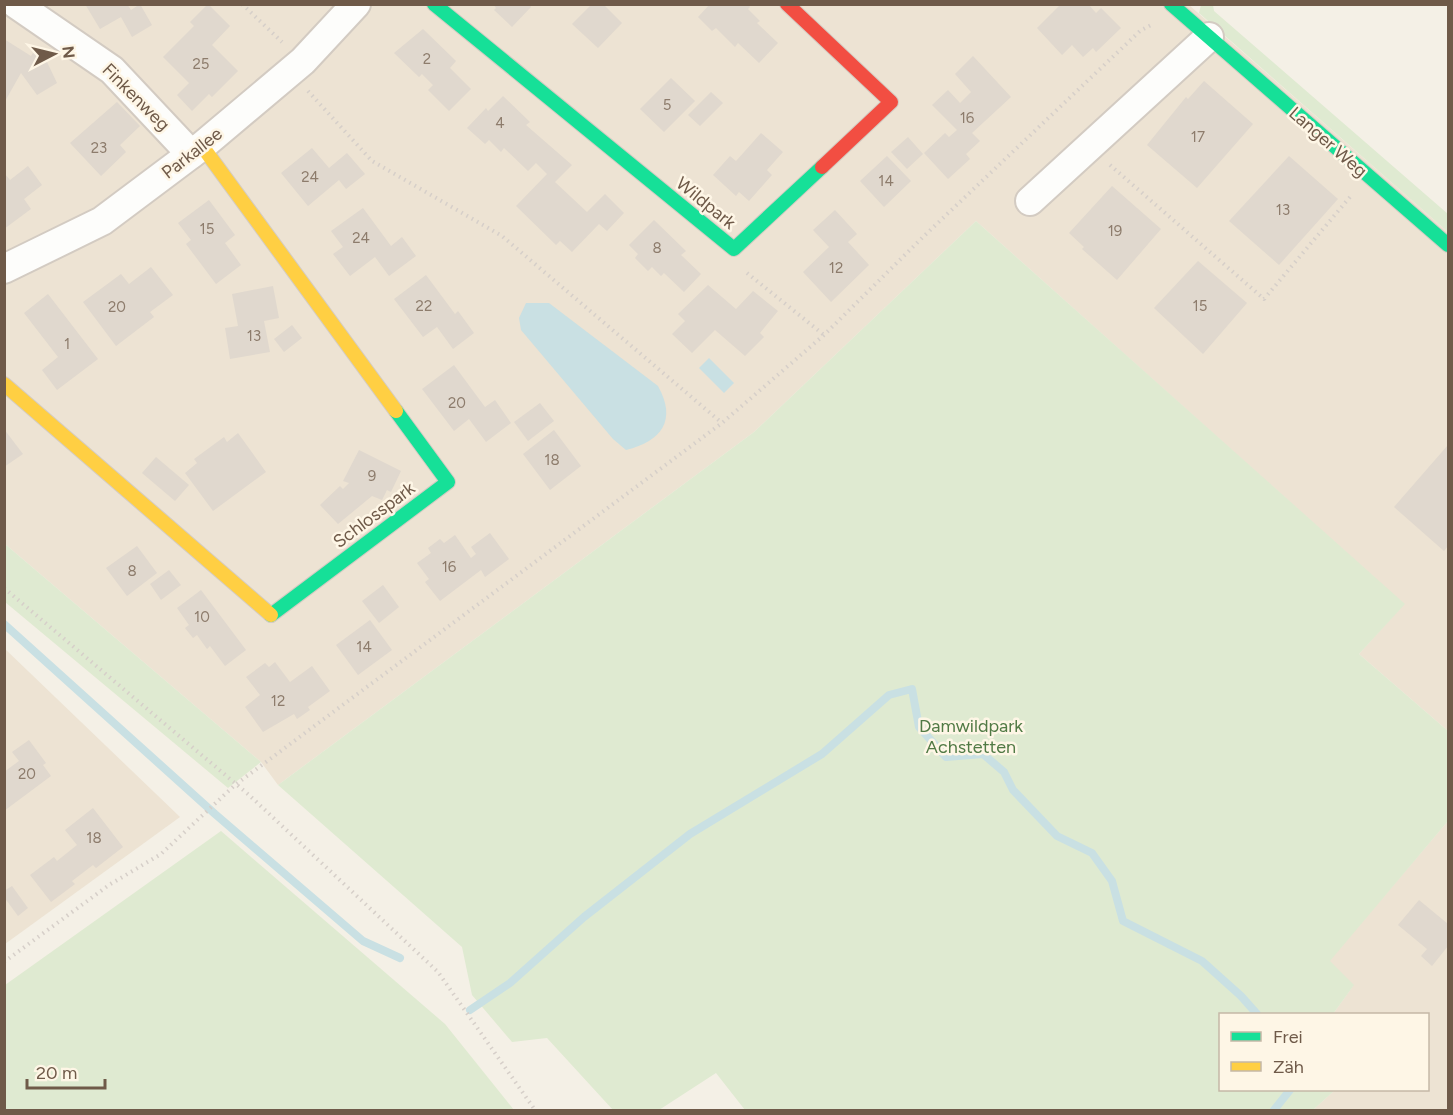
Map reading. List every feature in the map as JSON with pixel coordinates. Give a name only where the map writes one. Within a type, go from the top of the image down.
[{"type":"street","name":"Finkenweg","points":[[16,4],[112,70],[196,150]]},
{"type":"street","name":"Parkallee","points":[[4,269],[102,221],[196,150],[296,67],[356,4]]},
{"type":"street","name":"Wildpark","points":[[434,4],[734,249],[891,102],[788,4]]},
{"type":"street","name":"Langer Weg","points":[[1172,5],[1449,245]]},
{"type":"street","points":[[1030,201],[1209,37]]},
{"type":"street","name":"Schlosspark","points":[[4,384],[271,615],[448,482],[196,150]]},
{"type":"path","points":[[242,4],[372,161],[502,236],[722,423]]},
{"type":"path","points":[[4,962],[110,885],[161,854],[194,826],[235,785],[722,423],[824,335],[923,237],[1140,31],[1156,22],[1172,5]]},
{"type":"path","points":[[1090,146],[1264,299],[1368,177]]},
{"type":"path","points":[[734,249],[744,271],[824,335]]},
{"type":"path","points":[[4,588],[249,795],[438,972],[535,1110]]},
{"type":"shaded area","points":[[5,5],[1189,5],[1448,232],[1448,731],[1359,654],[1404,604],[976,221],[754,432],[278,785],[261,762],[5,544]]},
{"type":"shaded area","points":[[4,648],[180,817],[5,944],[4,944]]},
{"type":"shaded area","points":[[1448,821],[1448,1110],[1313,1110],[1334,1091],[1429,1091],[1429,1013],[1334,1013],[1353,986],[1329,961]]},
{"type":"green space","points":[[1201,5],[1213,5],[1214,11],[1448,214],[1448,232],[1199,13]]},
{"type":"green space","name":"Damwildpark Achstetten","points":[[976,221],[1405,604],[1359,654],[1448,731],[1448,821],[1330,961],[1354,985],[1334,1013],[1219,1013],[1219,1091],[1334,1091],[1313,1110],[745,1110],[716,1073],[659,1110],[613,1110],[547,1038],[512,1042],[472,995],[462,947],[278,785],[754,432]]},
{"type":"green space","points":[[4,544],[261,762],[228,788],[5,602]]},
{"type":"green space","points":[[221,831],[445,1024],[514,1110],[5,1110],[5,985]]},
{"type":"water","points":[[526,303],[549,303],[658,386],[664,398],[666,419],[657,435],[649,441],[626,450],[613,439],[521,330],[519,318]]},
{"type":"water","points":[[709,358],[734,383],[724,393],[699,368]]},
{"type":"building","points":[[85,4],[127,4],[131,10],[140,4],[152,25],[132,37],[121,17],[100,29]]},
{"type":"building","points":[[208,4],[230,26],[212,45],[238,71],[212,97],[209,94],[192,111],[177,95],[189,83],[163,57],[194,26],[190,22]]},
{"type":"building","points":[[493,4],[529,4],[531,7],[512,27],[494,10],[496,8]]},
{"type":"building","points":[[592,4],[603,4],[622,23],[598,48],[572,24]]},
{"type":"building","points":[[710,4],[748,4],[750,7],[748,9],[760,21],[757,23],[778,43],[759,63],[738,43],[735,47],[716,28],[712,31],[698,17]]},
{"type":"building","points":[[1061,4],[1088,4],[1096,13],[1101,8],[1121,28],[1096,52],[1093,48],[1083,57],[1072,45],[1062,55],[1037,28]]},
{"type":"building","points":[[423,29],[456,61],[450,68],[471,89],[449,111],[428,90],[433,85],[422,74],[419,77],[394,53]]},
{"type":"building","points":[[4,39],[31,56],[33,53],[47,62],[57,83],[37,95],[21,73],[4,103]]},
{"type":"building","points":[[973,56],[1011,97],[972,133],[980,141],[966,154],[970,159],[948,179],[924,153],[945,133],[949,137],[957,130],[932,105],[948,90],[960,103],[971,92],[955,74]]},
{"type":"building","points":[[671,78],[695,101],[664,132],[640,109]]},
{"type":"building","points":[[1204,81],[1253,124],[1197,188],[1147,145],[1186,97],[1188,99]]},
{"type":"building","points":[[711,92],[723,103],[700,126],[688,115]]},
{"type":"building","points":[[503,96],[530,122],[526,125],[572,165],[555,182],[587,212],[605,194],[624,213],[607,231],[599,224],[572,252],[560,241],[556,245],[516,206],[547,174],[536,163],[528,171],[504,148],[501,152],[489,140],[485,144],[467,128],[486,108],[488,111]]},
{"type":"building","points":[[117,102],[140,126],[120,145],[126,152],[101,176],[70,143]]},
{"type":"building","points":[[761,133],[783,152],[767,170],[772,175],[749,201],[739,192],[736,196],[713,175],[730,156],[736,161]]},
{"type":"building","points":[[908,137],[923,154],[907,169],[891,152]]},
{"type":"building","points":[[312,148],[329,168],[347,153],[365,174],[346,189],[339,180],[308,206],[281,173]]},
{"type":"building","points":[[887,156],[911,181],[884,207],[860,181]]},
{"type":"building","points":[[1289,156],[1338,199],[1279,265],[1229,221]]},
{"type":"building","points":[[28,166],[42,185],[24,199],[31,209],[4,229],[4,173],[10,180]]},
{"type":"building","points":[[1112,186],[1161,229],[1117,280],[1082,249],[1084,247],[1069,233]]},
{"type":"building","points":[[209,200],[235,235],[225,243],[241,265],[216,284],[186,244],[191,240],[178,223]]},
{"type":"building","points":[[363,208],[391,246],[402,237],[416,256],[389,276],[375,257],[350,276],[333,254],[343,247],[331,231]]},
{"type":"building","points":[[835,210],[857,234],[848,242],[869,265],[831,302],[803,272],[829,247],[813,230]]},
{"type":"building","points":[[654,220],[686,251],[681,255],[701,274],[684,292],[664,273],[661,276],[652,267],[648,271],[635,258],[638,254],[629,245]]},
{"type":"building","points":[[1198,261],[1247,303],[1203,354],[1154,308]]},
{"type":"building","points":[[151,267],[173,295],[150,312],[154,317],[116,346],[83,302],[121,274],[129,284]]},
{"type":"building","points":[[426,275],[455,314],[458,311],[474,333],[453,349],[437,327],[423,337],[394,299]]},
{"type":"building","points":[[708,285],[736,309],[753,291],[778,311],[760,333],[764,337],[745,356],[715,330],[692,353],[672,334],[685,321],[678,314]]},
{"type":"building","points":[[273,286],[279,318],[264,321],[270,352],[230,359],[225,328],[238,326],[232,294]]},
{"type":"building","points":[[48,294],[98,359],[57,390],[42,370],[58,357],[24,313]]},
{"type":"building","points":[[292,325],[302,338],[284,352],[274,339]]},
{"type":"building","points":[[454,365],[485,407],[495,400],[511,423],[486,442],[469,419],[454,431],[422,389]]},
{"type":"building","points":[[540,403],[554,421],[528,441],[514,422]]},
{"type":"building","points":[[4,429],[23,454],[4,467]]},
{"type":"building","points":[[554,430],[581,466],[550,490],[523,454]]},
{"type":"building","points":[[238,433],[266,472],[213,511],[185,473],[197,463],[194,459],[224,437],[227,442]]},
{"type":"building","points":[[1448,445],[1448,546],[1444,551],[1394,507]]},
{"type":"building","points":[[359,450],[401,471],[391,492],[387,490],[382,500],[372,496],[338,524],[320,505],[340,486],[343,489],[349,483],[343,481]]},
{"type":"building","points":[[156,457],[189,485],[175,501],[142,473]]},
{"type":"building","points":[[490,533],[509,559],[485,577],[481,570],[440,601],[425,582],[429,579],[417,563],[431,553],[428,548],[440,539],[444,543],[455,535],[471,558],[476,554],[471,547]]},
{"type":"building","points":[[137,546],[157,573],[127,596],[106,568]]},
{"type":"building","points":[[169,570],[181,585],[161,600],[150,584]]},
{"type":"building","points":[[383,585],[399,607],[379,623],[362,601]]},
{"type":"building","points":[[201,590],[246,650],[225,666],[210,646],[207,649],[197,635],[193,638],[185,628],[189,625],[177,608]]},
{"type":"building","points":[[370,620],[392,650],[358,675],[336,645]]},
{"type":"building","points":[[275,662],[290,682],[312,666],[330,691],[308,707],[310,710],[297,719],[294,714],[263,732],[245,707],[260,695],[246,677],[265,663],[269,667]]},
{"type":"building","points":[[29,740],[46,763],[43,765],[51,776],[4,811],[4,772],[19,761],[12,752]]},
{"type":"building","points":[[93,808],[123,847],[96,868],[93,865],[72,881],[75,884],[51,902],[30,875],[54,857],[57,861],[77,845],[65,830]]},
{"type":"building","points":[[12,886],[28,908],[18,916],[4,897],[4,891]]},
{"type":"building","points":[[1419,900],[1448,924],[1448,946],[1432,966],[1421,956],[1427,949],[1398,925]]},
{"type":"waterway","points":[[4,624],[215,814],[363,941],[400,958]]},
{"type":"waterway","points":[[470,1010],[510,983],[584,917],[690,834],[822,754],[889,695],[912,689],[919,727],[946,757],[983,754],[1004,772],[1013,790],[1057,836],[1092,853],[1112,881],[1123,921],[1202,961],[1256,1013]]},
{"type":"waterway","points":[[1274,1110],[1289,1091]]},
{"type":"traffic: fast","points":[[434,4],[734,249],[822,167]]},
{"type":"traffic: fast","points":[[1171,4],[1448,245]]},
{"type":"traffic: fast","points":[[271,615],[448,482],[396,411]]},
{"type":"traffic: slow","points":[[202,146],[396,411]]},
{"type":"traffic: slow","points":[[4,384],[271,615]]},
{"type":"traffic: jam","points":[[787,4],[891,102],[822,167]]}]
